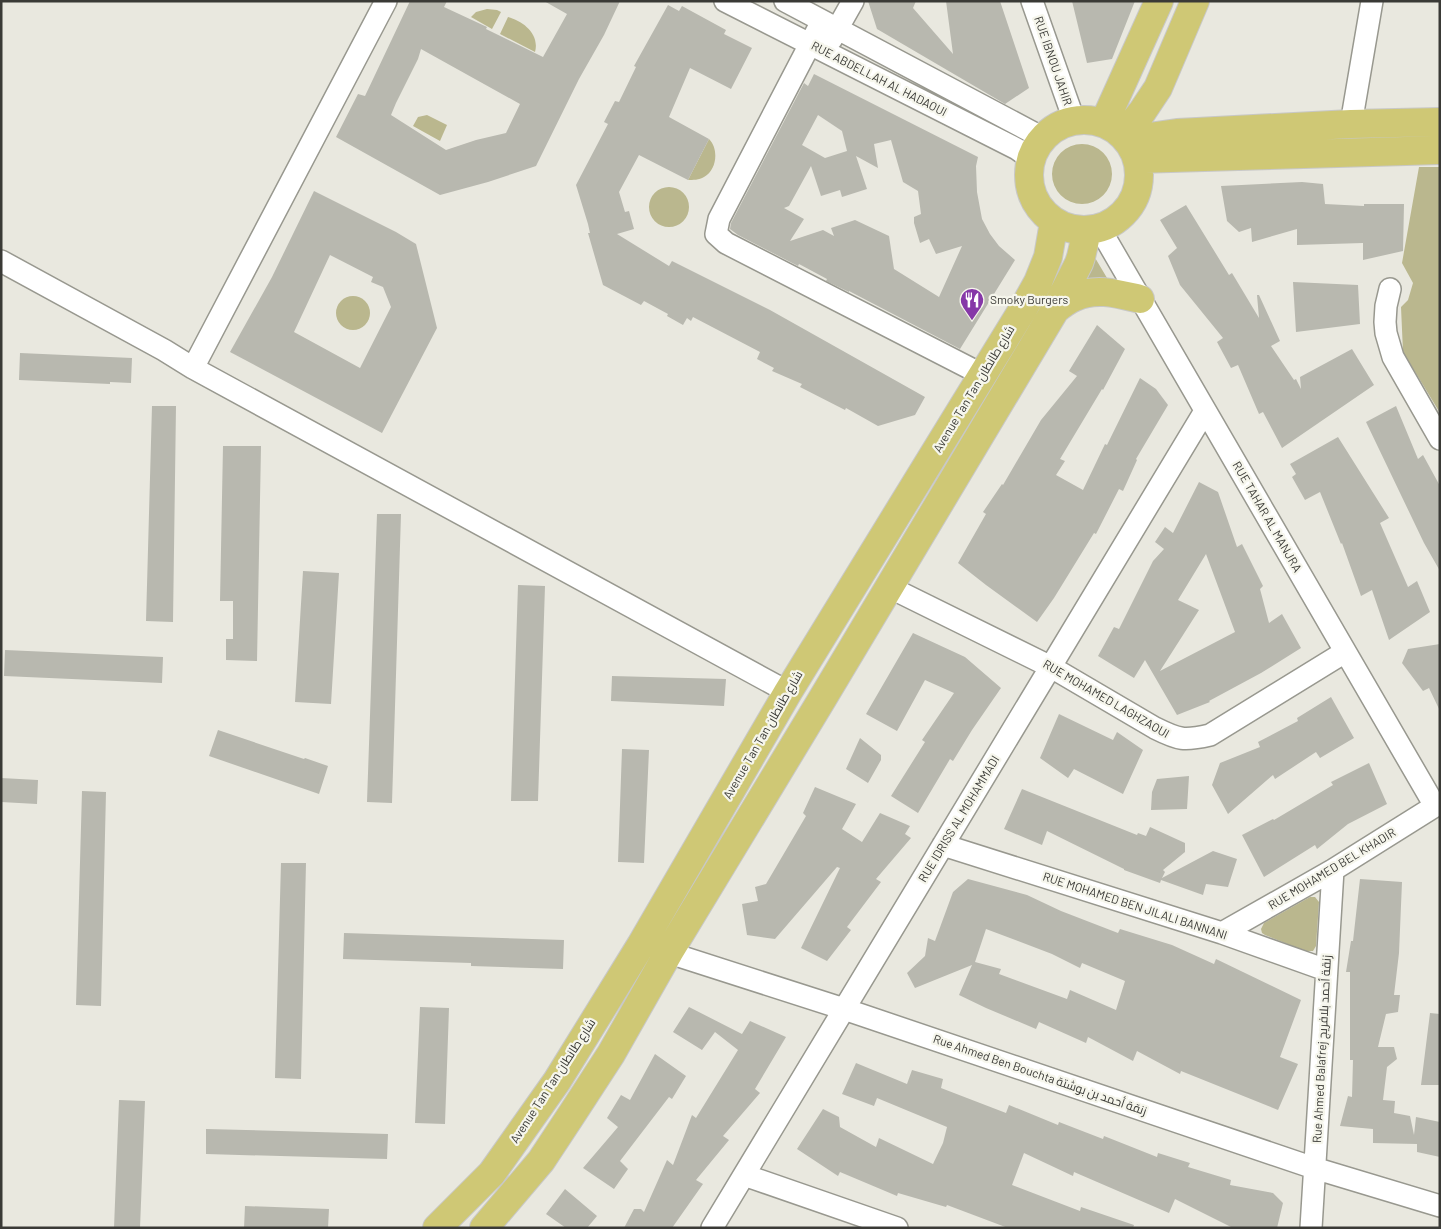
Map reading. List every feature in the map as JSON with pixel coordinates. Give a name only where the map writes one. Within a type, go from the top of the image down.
[{"type":"main road","points":[[1123,139],[1159,1]]},
{"type":"main road","points":[[1123,139],[1158,88],[1195,1]]},
{"type":"main road","points":[[1074,120],[1094,120],[1123,139],[1139,169],[1139,180],[1133,201],[1127,211],[1119,218],[1093,230],[1075,230],[1054,222],[1037,205],[1029,183],[1029,171],[1037,149],[1056,127],[1074,120]]},
{"type":"main road","points":[[1123,139],[1197,132],[1351,124],[1440,122]]},
{"type":"main road","points":[[1123,139],[1440,150]]},
{"type":"main road","name":"Avenue Tan Tan شارع طانطان","points":[[437,1228],[492,1173],[556,1081],[640,945],[788,692],[1023,309],[1038,282],[1048,257],[1054,222]]},
{"type":"main road","points":[[484,1228],[541,1161],[611,1054],[669,952],[1055,310],[1075,273],[1093,230]]},
{"type":"main road","points":[[1055,310],[1074,297],[1095,291],[1140,299]]},
{"type":"street","points":[[193,368],[386,1]]},
{"type":"street","name":"RUE ABDELLAH AL HADAOUI","points":[[725,1],[1017,149],[1037,149]]},
{"type":"street","name":"RUE ABDELLAH AL HADAOUI","points":[[785,1],[830,25],[1037,149]]},
{"type":"street","points":[[853,1],[830,25],[720,219],[716,234],[726,243],[983,375]]},
{"type":"street","name":"RUE IBNOU JAHIR","points":[[1032,1],[1074,120]]},
{"type":"street","points":[[1351,124],[1372,1]]},
{"type":"street","name":"RUE TAHAR AL MANJRA","points":[[1093,230],[1140,299],[1345,652],[1437,804]]},
{"type":"street","points":[[1,261],[164,350],[193,368],[788,692]]},
{"type":"street","points":[[1390,289],[1385,322],[1392,357],[1440,438]]},
{"type":"street","name":"RUE IDRISS AL MOHAMMADI","points":[[712,1228],[1206,411]]},
{"type":"street","name":"RUE MOHAMED LAGHZAOUI","points":[[889,587],[1051,667],[1173,738],[1191,740],[1210,735],[1345,652]]},
{"type":"street","name":"RUE MOHAMED BEL KHADIR","points":[[1222,933],[1333,870],[1437,804]]},
{"type":"street","name":"RUE MOHAMED BEN JILALI BANNANI","points":[[943,845],[1222,933],[1326,970]]},
{"type":"street","name":"Rue Ahmed Balafrej زنقة أحمد بلافريج","points":[[1311,1228],[1333,870]]},
{"type":"street","name":"Rue Ahmed Ben Bouchta زنقة أحمد بن بوشتة","points":[[640,945],[669,952],[844,1009],[1314,1168],[1440,1206]]},
{"type":"street","points":[[744,1175],[897,1228]]},
{"type":"shaded area","points":[[487,9],[501,12],[492,29],[471,17],[476,12]]},
{"type":"shaded area","points":[[508,17],[524,25],[533,34],[536,45],[535,52],[500,34]]},
{"type":"shaded area","points":[[427,115],[447,125],[440,141],[413,126],[418,117]]},
{"type":"shaded area","points":[[709,139],[715,154],[712,170],[702,178],[688,180]]},
{"type":"shaded area","points":[[1076,144],[1088,144],[1099,149],[1107,157],[1112,168],[1110,186],[1099,199],[1088,204],[1076,204],[1065,199],[1057,191],[1052,180],[1052,168],[1057,157],[1065,149]]},
{"type":"shaded area","points":[[1419,167],[1440,167],[1440,413],[1403,352],[1401,307],[1408,300],[1413,283],[1402,263]]},
{"type":"shaded area","points":[[669,187],[683,193],[689,207],[683,221],[669,227],[655,221],[649,207],[655,193]]},
{"type":"shaded area","points":[[1094,256],[1110,283],[1085,287]]},
{"type":"shaded area","points":[[353,296],[360,297],[365,301],[369,306],[369,320],[365,325],[360,329],[353,330],[346,329],[341,325],[337,320],[336,313],[337,306],[341,301],[346,297]]},
{"type":"shaded area","points":[[1310,897],[1315,897],[1319,902],[1316,946],[1313,951],[1305,951],[1262,933],[1261,929],[1264,923]]},
{"type":"building","points":[[410,1],[447,1],[444,7],[487,27],[486,29],[543,57],[567,14],[544,1],[620,1],[536,166],[440,195],[336,137],[358,94],[365,96]],"holes":[[[421,49],[520,104],[506,133],[446,150],[391,115]]]},
{"type":"building","points":[[868,1],[916,1],[913,8],[953,54],[946,1],[1000,1],[1029,88],[1005,104],[877,29]]},
{"type":"building","points":[[1072,1],[1135,1],[1112,59],[1087,63]]},
{"type":"building","points":[[668,5],[679,11],[682,6],[726,30],[724,34],[752,48],[731,89],[690,68],[669,117],[709,139],[688,180],[639,155],[619,192],[625,212],[629,211],[634,229],[617,234],[669,266],[672,261],[770,310],[925,397],[915,415],[878,426],[846,408],[845,410],[800,387],[802,384],[772,371],[774,368],[757,359],[760,352],[693,317],[691,321],[687,318],[683,325],[667,316],[668,314],[644,301],[641,305],[603,285],[576,185],[608,124],[604,122],[615,101],[619,102],[636,67],[634,66]]},
{"type":"building","points":[[814,74],[978,157],[976,166],[977,192],[982,219],[999,246],[1015,260],[960,349],[826,281],[827,279],[799,264],[798,266],[730,229],[731,223],[804,83],[808,86]],"holes":[[[818,115],[842,131],[847,151],[825,158],[802,145]],[[891,140],[903,182],[918,191],[921,214],[914,217],[914,223],[920,243],[929,239],[936,254],[962,246],[939,297],[894,269],[889,236],[855,220],[831,228],[834,236],[823,230],[790,241],[804,219],[784,208],[789,206],[811,166],[821,196],[840,190],[842,197],[867,189],[856,156],[878,168],[874,144]]]},
{"type":"building","points":[[1302,182],[1323,184],[1325,204],[1364,206],[1364,204],[1404,204],[1403,251],[1363,260],[1363,243],[1297,245],[1297,229],[1252,242],[1251,228],[1239,232],[1227,221],[1221,186]]},
{"type":"building","points":[[314,191],[416,244],[437,328],[382,433],[230,352],[272,277]],"holes":[[[330,255],[373,277],[371,282],[383,287],[391,307],[360,368],[294,332]]]},
{"type":"building","points":[[1186,205],[1229,275],[1232,273],[1259,318],[1257,295],[1259,295],[1280,341],[1271,346],[1294,380],[1296,379],[1301,389],[1300,377],[1352,349],[1374,385],[1282,448],[1263,412],[1259,414],[1238,365],[1231,368],[1217,342],[1223,338],[1180,285],[1168,256],[1177,248],[1160,220]]},
{"type":"building","points":[[1293,282],[1358,285],[1360,324],[1296,332]]},
{"type":"building","points":[[1097,325],[1125,349],[1103,390],[1060,459],[1065,461],[1056,475],[1083,490],[1140,378],[1156,389],[1168,405],[1136,459],[1123,491],[1119,489],[1096,534],[1094,533],[1037,622],[958,563],[986,514],[983,512],[1003,485],[1041,420],[1077,376],[1069,371]]},
{"type":"building","points":[[20,353],[132,358],[131,383],[110,382],[110,384],[19,380]]},
{"type":"building","points":[[152,406],[176,406],[173,622],[146,621]]},
{"type":"building","points":[[1396,406],[1418,459],[1423,455],[1440,486],[1440,571],[1424,543],[1366,422]]},
{"type":"building","points":[[1338,437],[1389,518],[1380,523],[1408,587],[1417,581],[1430,612],[1389,640],[1372,590],[1361,596],[1342,543],[1320,492],[1305,500],[1292,477],[1296,474],[1290,464]]},
{"type":"building","points":[[223,446],[261,446],[257,661],[226,660],[226,639],[233,639],[233,601],[220,601]]},
{"type":"building","points":[[1199,482],[1218,492],[1237,547],[1242,544],[1263,586],[1260,589],[1269,623],[1282,614],[1301,648],[1210,702],[1177,715],[1145,660],[1134,678],[1098,656],[1114,627],[1119,629],[1153,561],[1164,549],[1155,542],[1165,527],[1173,533]],"holes":[[[1206,554],[1235,632],[1160,671],[1199,610],[1178,600]]]},
{"type":"building","points":[[377,514],[401,514],[392,803],[367,802]]},
{"type":"building","points":[[303,571],[339,573],[331,704],[295,702]]},
{"type":"building","points":[[518,585],[545,586],[538,801],[511,801]]},
{"type":"building","points":[[913,633],[965,657],[1001,688],[953,761],[950,759],[918,813],[891,796],[925,742],[922,740],[954,693],[925,680],[897,731],[866,714]]},
{"type":"building","points":[[1440,644],[1440,711],[1429,688],[1423,691],[1402,663],[1408,649]]},
{"type":"building","points":[[5,650],[163,657],[162,683],[4,676]]},
{"type":"building","points":[[612,676],[726,679],[724,706],[611,701]]},
{"type":"building","points":[[1331,697],[1354,738],[1320,758],[1316,752],[1275,779],[1273,775],[1228,814],[1212,785],[1220,763],[1260,747],[1258,742],[1298,721],[1297,718]]},
{"type":"building","points":[[1059,714],[1113,740],[1117,732],[1143,750],[1123,794],[1074,769],[1068,778],[1040,758]]},
{"type":"building","points":[[218,730],[328,766],[319,794],[209,756]]},
{"type":"building","points":[[860,738],[881,755],[881,760],[868,783],[846,769]]},
{"type":"building","points":[[622,749],[649,750],[644,863],[618,862]]},
{"type":"building","points":[[1369,763],[1387,804],[1348,824],[1317,849],[1315,845],[1264,877],[1242,835],[1274,820],[1333,785],[1331,782]]},
{"type":"building","points":[[1189,776],[1187,809],[1151,810],[1152,792],[1157,779]]},
{"type":"building","points":[[1,778],[38,780],[37,804],[1,802]]},
{"type":"building","points":[[815,787],[856,804],[842,829],[862,842],[880,813],[910,826],[905,834],[911,838],[876,879],[881,882],[847,927],[851,930],[827,961],[801,948],[840,868],[837,867],[775,939],[747,935],[742,904],[758,901],[755,887],[766,884],[806,816],[803,813]]},
{"type":"building","points":[[1022,789],[1137,835],[1138,833],[1146,836],[1150,827],[1185,843],[1185,852],[1163,870],[1165,872],[1162,878],[1213,851],[1237,859],[1228,887],[1206,884],[1203,895],[1161,880],[1160,883],[1124,870],[1047,831],[1042,845],[1004,829]]},
{"type":"building","points":[[82,791],[106,792],[101,1006],[76,1005]]},
{"type":"building","points":[[281,863],[306,863],[301,1079],[275,1078]]},
{"type":"building","points":[[968,879],[1027,895],[1061,911],[1118,933],[1120,929],[1172,945],[1214,964],[1216,959],[1301,1000],[1280,1057],[1298,1064],[1278,1110],[1181,1071],[1180,1074],[1137,1051],[1133,1061],[1088,1037],[1086,1043],[1039,1022],[1036,1029],[986,1008],[959,995],[972,965],[915,988],[907,973],[925,956],[928,938],[935,941],[953,892]],"holes":[[[986,929],[1052,954],[1080,968],[1082,963],[1125,981],[1116,1010],[1070,990],[1067,999],[999,974],[1001,969],[975,962]]]},
{"type":"building","points":[[1360,879],[1402,882],[1399,953],[1394,995],[1400,995],[1398,1012],[1386,1014],[1378,1047],[1394,1047],[1397,1059],[1387,1067],[1383,1100],[1395,1101],[1394,1113],[1410,1116],[1414,1135],[1416,1117],[1440,1122],[1440,1157],[1417,1152],[1417,1144],[1373,1143],[1373,1129],[1340,1126],[1348,1096],[1352,1097],[1353,1060],[1350,1060],[1350,972],[1346,972],[1351,941],[1353,941]]},
{"type":"building","points":[[344,933],[564,940],[563,969],[471,966],[471,963],[343,959]]},
{"type":"building","points":[[420,1007],[449,1008],[445,1124],[415,1123]]},
{"type":"building","points":[[689,1007],[742,1034],[750,1021],[786,1037],[755,1089],[760,1093],[723,1136],[729,1140],[696,1180],[703,1184],[672,1228],[624,1228],[634,1209],[641,1209],[644,1212],[667,1160],[673,1165],[692,1115],[696,1118],[738,1050],[715,1032],[702,1050],[673,1032]]},
{"type":"building","points":[[1430,1013],[1440,1014],[1440,1085],[1421,1085]]},
{"type":"building","points":[[655,1054],[686,1076],[672,1099],[669,1097],[620,1161],[628,1169],[614,1189],[583,1168],[618,1127],[607,1118],[621,1095],[630,1100]]},
{"type":"building","points":[[856,1063],[907,1084],[912,1070],[943,1079],[941,1088],[1006,1113],[1009,1105],[1058,1125],[1059,1122],[1103,1139],[1104,1136],[1157,1157],[1158,1153],[1190,1163],[1188,1167],[1231,1180],[1230,1185],[1273,1193],[1283,1203],[1277,1228],[1233,1228],[1175,1199],[1169,1213],[1074,1172],[1073,1176],[1024,1153],[1012,1185],[1080,1211],[1081,1207],[1134,1225],[1133,1228],[1008,1228],[947,1205],[946,1207],[898,1193],[897,1196],[840,1172],[838,1176],[797,1149],[823,1109],[839,1117],[840,1127],[876,1147],[879,1138],[933,1164],[943,1143],[947,1127],[877,1098],[874,1106],[842,1094]]},
{"type":"building","points":[[119,1100],[145,1101],[140,1228],[114,1228]]},
{"type":"building","points":[[206,1129],[388,1134],[387,1159],[206,1154]]},
{"type":"building","points":[[565,1189],[597,1216],[587,1228],[566,1228],[546,1214]]},
{"type":"building","points":[[245,1206],[329,1209],[328,1228],[244,1228]]},
{"type":"place","name":"Smoky Burgers","points":[[972,321]]}]
